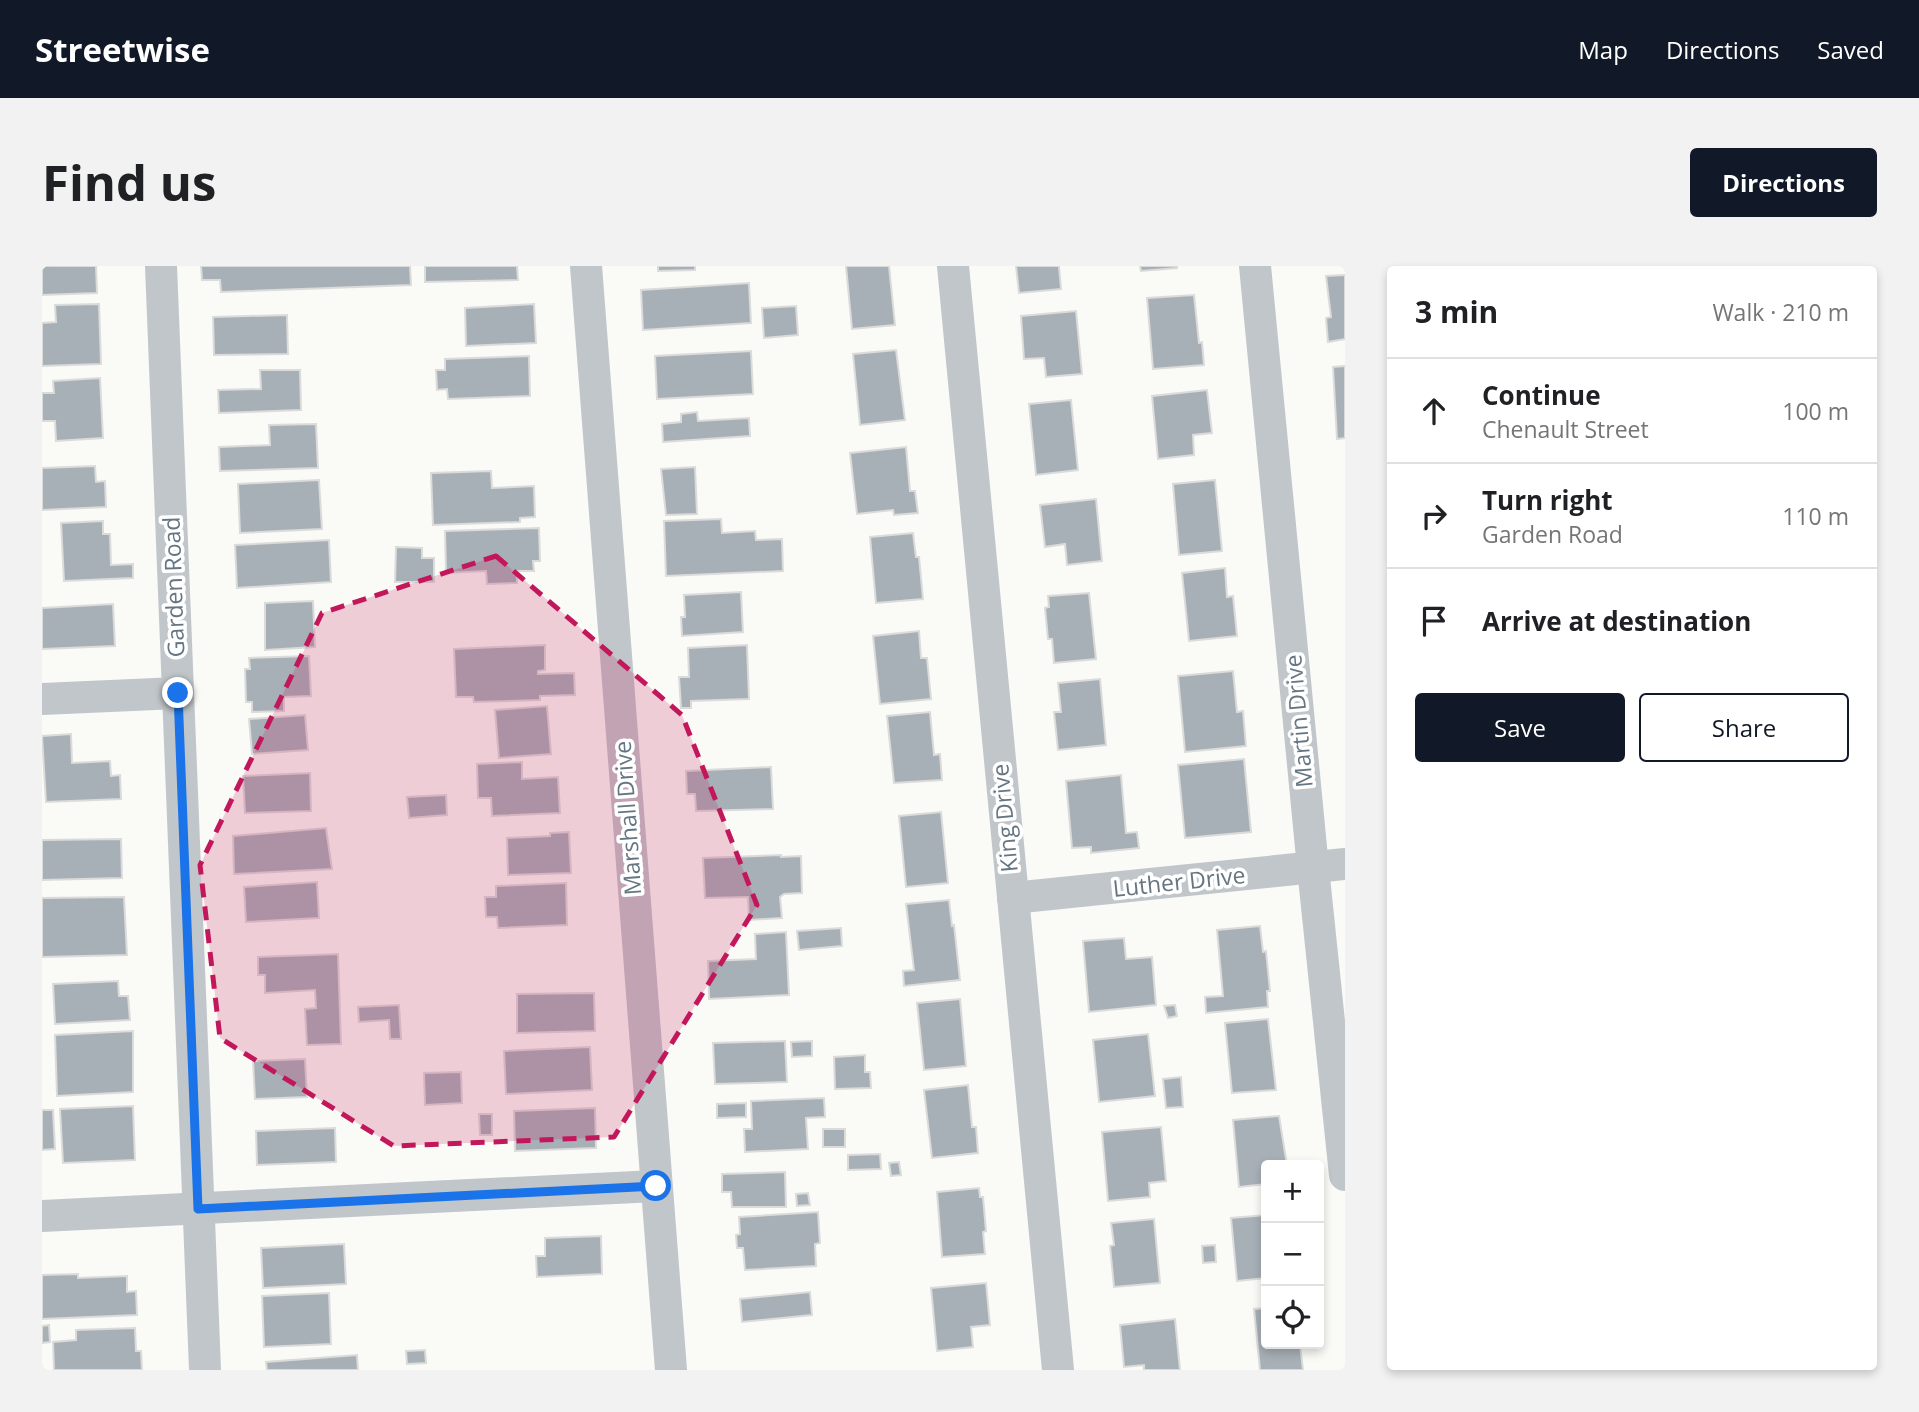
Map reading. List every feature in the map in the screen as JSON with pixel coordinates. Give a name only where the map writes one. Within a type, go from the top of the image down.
[{"type":"street","name":"Garden Road","points":[[161,266],[205,1370]]},
{"type":"street","name":"Marshall Drive","points":[[586,266],[671,1370]]},
{"type":"street","name":"King Drive","points":[[953,266],[1058,1370]]},
{"type":"street","name":"Martin Drive","points":[[1255,266],[1345,1175]]},
{"type":"street","points":[[42,699],[178,693]]},
{"type":"street","name":"Luther Drive","points":[[1013,898],[1345,864]]},
{"type":"street","points":[[42,1216],[656,1186]]},
{"type":"highlighted area","points":[[496,556],[682,715],[757,905],[614,1137],[394,1146],[220,1038],[200,865],[322,613]]},
{"type":"building","points":[[42,266],[96,266],[97,293],[42,295]]},
{"type":"building","points":[[201,266],[410,266],[411,285],[221,292],[220,280],[202,280]]},
{"type":"building","points":[[425,266],[517,266],[518,280],[425,282]]},
{"type":"building","points":[[658,266],[695,266],[695,270],[658,271]]},
{"type":"building","points":[[846,266],[889,266],[895,325],[852,329]]},
{"type":"building","points":[[1016,266],[1059,266],[1061,289],[1019,293]]},
{"type":"building","points":[[1140,266],[1177,266],[1177,268],[1141,271]]},
{"type":"building","points":[[1345,275],[1345,339],[1328,342],[1326,318],[1331,317],[1326,276]]},
{"type":"building","points":[[749,283],[751,323],[643,330],[641,290]]},
{"type":"building","points":[[1194,295],[1204,365],[1153,369],[1147,298]]},
{"type":"building","points":[[99,304],[101,364],[42,366],[42,323],[56,322],[55,305]]},
{"type":"building","points":[[534,304],[536,343],[466,346],[465,308]]},
{"type":"building","points":[[796,306],[798,335],[764,338],[762,308]]},
{"type":"building","points":[[1076,311],[1082,374],[1046,377],[1044,358],[1024,359],[1021,316]]},
{"type":"building","points":[[287,315],[288,354],[214,355],[213,317]]},
{"type":"building","points":[[896,350],[905,420],[860,425],[853,354]]},
{"type":"building","points":[[751,351],[753,394],[657,399],[655,356]]},
{"type":"building","points":[[529,356],[530,396],[448,399],[447,389],[437,390],[436,370],[445,370],[445,359]]},
{"type":"building","points":[[1345,366],[1345,438],[1337,439],[1333,367]]},
{"type":"building","points":[[260,370],[300,370],[301,410],[219,413],[218,390],[261,389]]},
{"type":"building","points":[[100,378],[103,438],[56,441],[55,421],[42,421],[42,393],[54,393],[53,381]]},
{"type":"building","points":[[1207,390],[1212,433],[1193,435],[1194,455],[1158,459],[1152,396]]},
{"type":"building","points":[[1071,400],[1078,470],[1036,475],[1029,404]]},
{"type":"building","points":[[697,412],[698,421],[749,418],[750,436],[663,442],[662,424],[681,422],[681,414]]},
{"type":"building","points":[[316,424],[318,468],[220,471],[219,447],[270,445],[269,425]]},
{"type":"building","points":[[906,447],[910,491],[915,491],[918,513],[894,515],[893,510],[857,514],[850,453]]},
{"type":"building","points":[[95,466],[96,482],[105,481],[106,507],[42,510],[42,468]]},
{"type":"building","points":[[695,467],[697,514],[666,515],[661,469]]},
{"type":"building","points":[[491,471],[492,488],[534,486],[535,517],[520,518],[520,522],[433,525],[431,473]]},
{"type":"building","points":[[319,480],[322,529],[240,533],[238,484]]},
{"type":"building","points":[[1215,480],[1222,551],[1179,555],[1173,484]]},
{"type":"building","points":[[1096,499],[1102,561],[1067,565],[1065,544],[1045,547],[1040,505]]},
{"type":"building","points":[[721,519],[722,533],[755,531],[756,540],[782,539],[783,571],[666,576],[664,521]]},
{"type":"building","points":[[103,521],[103,534],[110,534],[111,565],[133,564],[133,578],[64,581],[61,523]]},
{"type":"building","points":[[539,528],[540,561],[533,561],[534,571],[517,571],[517,583],[487,584],[486,571],[446,573],[445,531]]},
{"type":"building","points":[[913,533],[916,557],[919,557],[923,599],[876,603],[870,537]]},
{"type":"building","points":[[329,540],[331,582],[237,588],[235,545]]},
{"type":"building","points":[[396,547],[422,548],[422,558],[434,558],[434,582],[395,582]]},
{"type":"building","points":[[1225,568],[1227,597],[1233,596],[1237,636],[1189,641],[1182,573]]},
{"type":"building","points":[[741,592],[743,632],[682,636],[684,595]]},
{"type":"building","points":[[1089,593],[1096,659],[1054,663],[1045,608],[1049,607],[1048,596]]},
{"type":"building","points":[[313,601],[315,647],[265,650],[265,603]]},
{"type":"building","points":[[113,604],[115,646],[42,649],[42,608]]},
{"type":"building","points":[[919,631],[921,658],[927,658],[931,699],[880,704],[873,636]]},
{"type":"building","points":[[545,645],[545,670],[538,671],[538,674],[574,673],[575,695],[540,696],[540,700],[474,702],[473,697],[456,697],[454,649]]},
{"type":"building","points":[[747,645],[749,699],[691,701],[691,708],[681,708],[679,677],[689,677],[688,648]]},
{"type":"building","points":[[309,656],[311,696],[284,697],[284,711],[252,712],[252,702],[246,702],[245,669],[250,669],[249,658]]},
{"type":"building","points":[[1233,671],[1237,712],[1243,711],[1246,746],[1185,752],[1178,676]]},
{"type":"building","points":[[1100,679],[1106,745],[1058,750],[1054,712],[1061,712],[1058,683]]},
{"type":"building","points":[[547,706],[551,754],[499,758],[495,710]]},
{"type":"building","points":[[930,712],[934,755],[940,754],[942,780],[894,783],[887,716]]},
{"type":"building","points":[[305,715],[308,750],[252,754],[249,719]]},
{"type":"building","points":[[71,734],[72,763],[110,761],[111,776],[120,775],[121,799],[46,802],[42,736]]},
{"type":"building","points":[[1244,759],[1251,832],[1185,838],[1178,765]]},
{"type":"building","points":[[522,762],[522,779],[558,777],[560,813],[492,816],[491,798],[478,798],[477,764]]},
{"type":"building","points":[[771,767],[773,809],[696,811],[695,794],[687,794],[686,771]]},
{"type":"building","points":[[310,773],[311,811],[245,813],[243,776]]},
{"type":"building","points":[[1121,775],[1126,833],[1137,832],[1139,848],[1091,853],[1091,847],[1072,848],[1066,781]]},
{"type":"building","points":[[446,795],[447,815],[409,818],[407,797]]},
{"type":"building","points":[[941,812],[948,883],[906,887],[899,816]]},
{"type":"building","points":[[326,828],[332,869],[234,874],[233,836]]},
{"type":"building","points":[[569,832],[571,873],[508,875],[507,838],[550,836],[550,833]]},
{"type":"building","points":[[121,839],[122,878],[42,880],[42,840]]},
{"type":"building","points":[[801,856],[802,893],[784,894],[780,897],[782,918],[749,920],[748,897],[705,898],[703,858]]},
{"type":"building","points":[[317,882],[319,918],[246,922],[244,887]]},
{"type":"building","points":[[566,883],[567,925],[498,928],[497,917],[486,917],[485,897],[496,897],[496,886]]},
{"type":"building","points":[[124,897],[127,955],[42,957],[42,898]]},
{"type":"building","points":[[949,900],[960,980],[904,986],[903,971],[914,970],[906,904]]},
{"type":"building","points":[[1260,926],[1263,952],[1266,951],[1270,991],[1267,991],[1268,1007],[1206,1013],[1205,997],[1223,996],[1217,930]]},
{"type":"building","points":[[841,928],[842,946],[799,950],[797,931]]},
{"type":"building","points":[[786,932],[789,995],[709,999],[708,961],[756,959],[755,934]]},
{"type":"building","points":[[1124,938],[1126,959],[1152,957],[1156,1005],[1089,1012],[1083,941]]},
{"type":"building","points":[[338,954],[341,1044],[307,1045],[305,1009],[316,1008],[315,990],[265,993],[265,975],[258,975],[258,957]]},
{"type":"building","points":[[118,981],[119,996],[128,996],[130,1020],[55,1024],[53,984]]},
{"type":"building","points":[[594,993],[595,1031],[517,1033],[517,994]]},
{"type":"building","points":[[960,999],[966,1066],[924,1070],[917,1003]]},
{"type":"building","points":[[399,1005],[401,1039],[390,1039],[389,1020],[359,1022],[358,1007]]},
{"type":"building","points":[[1175,1005],[1177,1016],[1168,1018],[1164,1006]]},
{"type":"building","points":[[1268,1019],[1276,1090],[1232,1093],[1225,1023]]},
{"type":"building","points":[[133,1031],[133,1092],[57,1096],[55,1035]]},
{"type":"building","points":[[1148,1034],[1155,1096],[1099,1102],[1093,1040]]},
{"type":"building","points":[[785,1041],[787,1082],[715,1084],[713,1043]]},
{"type":"building","points":[[812,1041],[812,1056],[792,1057],[791,1042]]},
{"type":"building","points":[[590,1047],[592,1090],[506,1094],[504,1051]]},
{"type":"building","points":[[865,1055],[865,1072],[870,1072],[871,1088],[835,1089],[834,1057]]},
{"type":"building","points":[[305,1059],[307,1097],[255,1099],[253,1061]]},
{"type":"building","points":[[461,1072],[462,1103],[425,1105],[424,1073]]},
{"type":"building","points":[[1181,1077],[1183,1107],[1166,1108],[1163,1079]]},
{"type":"building","points":[[968,1085],[972,1127],[976,1127],[978,1153],[932,1158],[924,1090]]},
{"type":"building","points":[[824,1098],[825,1117],[806,1118],[808,1149],[745,1152],[744,1129],[752,1129],[751,1101]]},
{"type":"building","points":[[746,1103],[746,1117],[717,1118],[717,1104]]},
{"type":"building","points":[[133,1106],[135,1160],[63,1163],[60,1109]]},
{"type":"building","points":[[595,1108],[596,1148],[515,1151],[514,1111]]},
{"type":"building","points":[[42,1110],[53,1110],[55,1149],[42,1150]]},
{"type":"building","points":[[479,1114],[492,1114],[492,1135],[480,1135]]},
{"type":"building","points":[[1279,1116],[1286,1160],[1261,1160],[1261,1185],[1239,1187],[1233,1120]]},
{"type":"building","points":[[1161,1127],[1166,1181],[1149,1183],[1150,1197],[1108,1201],[1102,1132]]},
{"type":"building","points":[[335,1128],[336,1162],[257,1165],[256,1131]]},
{"type":"building","points":[[823,1129],[845,1129],[845,1147],[823,1147]]},
{"type":"building","points":[[880,1154],[881,1169],[848,1170],[848,1155]]},
{"type":"building","points":[[899,1162],[901,1175],[891,1176],[889,1163]]},
{"type":"building","points":[[785,1172],[786,1207],[732,1207],[731,1192],[722,1192],[722,1174]]},
{"type":"building","points":[[979,1188],[980,1197],[983,1197],[985,1254],[942,1257],[937,1192]]},
{"type":"building","points":[[808,1193],[810,1205],[797,1206],[796,1194]]},
{"type":"building","points":[[818,1212],[820,1243],[815,1244],[816,1266],[745,1270],[743,1248],[737,1248],[739,1217]]},
{"type":"building","points":[[1261,1215],[1261,1279],[1237,1281],[1231,1218]]},
{"type":"building","points":[[1154,1219],[1160,1283],[1114,1287],[1111,1223]]},
{"type":"building","points":[[601,1236],[602,1274],[537,1277],[536,1256],[545,1256],[545,1238]]},
{"type":"building","points":[[344,1244],[346,1284],[263,1288],[261,1248]]},
{"type":"building","points":[[1215,1245],[1216,1262],[1203,1263],[1202,1246]]},
{"type":"building","points":[[78,1274],[78,1278],[127,1276],[127,1292],[136,1291],[137,1315],[42,1319],[42,1275]]},
{"type":"building","points":[[986,1283],[990,1325],[971,1327],[973,1347],[937,1351],[931,1288]]},
{"type":"building","points":[[810,1292],[812,1315],[742,1322],[740,1299]]},
{"type":"building","points":[[329,1293],[331,1344],[264,1347],[262,1296]]},
{"type":"building","points":[[1261,1308],[1261,1349],[1301,1349],[1303,1370],[1260,1370],[1254,1309]]},
{"type":"building","points":[[1175,1319],[1180,1370],[1144,1370],[1144,1365],[1124,1367],[1120,1325]]},
{"type":"building","points":[[49,1325],[50,1342],[42,1343],[42,1326]]},
{"type":"building","points":[[135,1328],[136,1351],[141,1351],[142,1370],[54,1370],[53,1342],[76,1340],[76,1330]]},
{"type":"building","points":[[425,1350],[426,1363],[407,1364],[406,1351]]},
{"type":"building","points":[[357,1355],[358,1370],[267,1370],[266,1362]]},
{"type":"route","points":[[178,693],[198,1209],[656,1186]]}]
